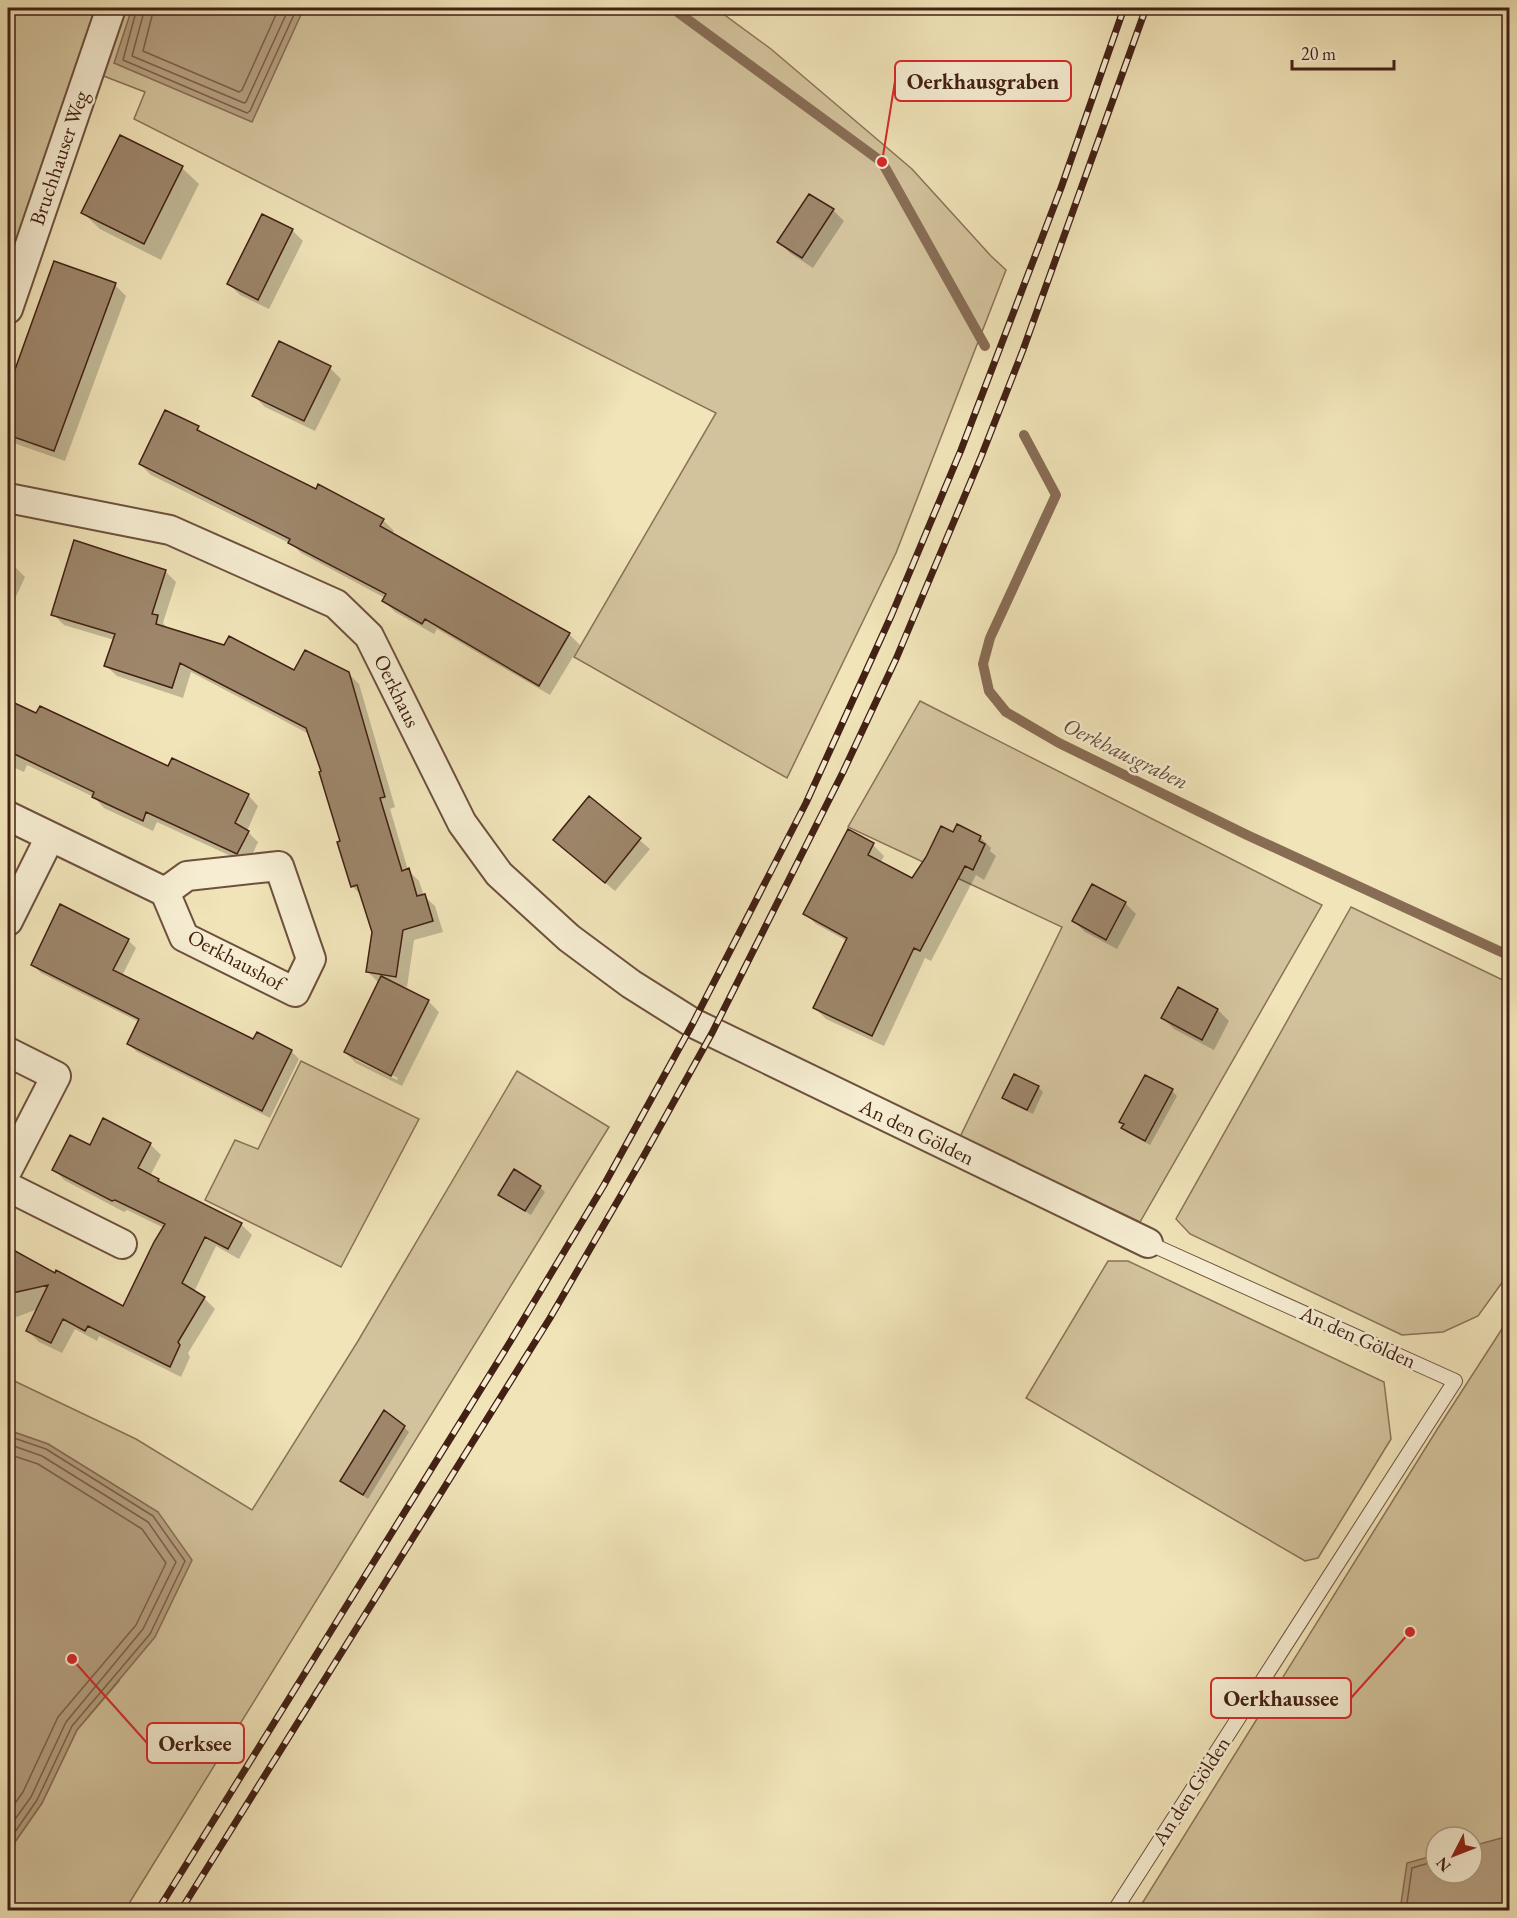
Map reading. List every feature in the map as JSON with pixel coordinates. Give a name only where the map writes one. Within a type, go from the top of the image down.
[{"type":"street","name":"Bruchhauser Weg","points":[[8,309],[111,8]]},
{"type":"street","name":"Oerkhaus","points":[[8,498],[170,530],[336,604],[369,636],[462,824],[499,874],[569,938],[631,984],[693,1023]]},
{"type":"street","points":[[8,816],[165,892]]},
{"type":"street","points":[[8,921],[50,837]]},
{"type":"street","name":"Oerkhaushof","points":[[279,866],[311,959],[295,992],[184,937],[165,892],[187,876],[279,866]]},
{"type":"street","name":"An den Gölden","points":[[693,1023],[1148,1243]]},
{"type":"street","points":[[8,1052],[56,1076],[8,1169]]},
{"type":"street","points":[[8,1187],[122,1244]]},
{"type":"lane","name":"An den Gölden","points":[[1115,1911],[1455,1381],[1148,1243]]},
{"type":"shaded area","points":[[8,8],[100,8],[8,267]]},
{"type":"shaded area","points":[[122,8],[715,8],[771,49],[912,169],[1006,270],[896,553],[787,778],[574,657],[716,413],[134,119],[145,92],[101,75]]},
{"type":"shaded area","points":[[920,701],[1322,905],[1140,1222],[960,1137],[1062,927],[848,827]]},
{"type":"shaded area","points":[[1351,907],[1509,983],[1509,1273],[1478,1316],[1443,1332],[1402,1335],[1190,1234],[1176,1219]]},
{"type":"shaded area","points":[[301,1061],[419,1119],[341,1267],[205,1200],[235,1140],[258,1149]]},
{"type":"shaded area","points":[[517,1071],[609,1127],[125,1910],[8,1910],[8,1852],[42,1803],[77,1730],[119,1681],[158,1512],[48,1444],[8,1430],[8,1378],[136,1439],[252,1510],[358,1341]]},
{"type":"shaded area","points":[[1108,1261],[1128,1261],[1384,1382],[1391,1439],[1318,1558],[1305,1561],[1026,1398]]},
{"type":"shaded area","points":[[1509,1318],[1509,1910],[1138,1910],[1438,1428]]},
{"type":"water","points":[[132,8],[304,8],[252,122],[114,63]]},
{"type":"water","points":[[8,1430],[48,1444],[158,1512],[192,1560],[155,1637],[77,1730],[42,1803],[8,1852]]},
{"type":"water","points":[[1509,1836],[1509,1910],[1400,1910],[1407,1863],[1424,1858],[1424,1885],[1484,1885],[1484,1843]]},
{"type":"building","points":[[120,135],[183,166],[144,244],[81,213]]},
{"type":"building","points":[[809,194],[834,209],[802,258],[777,242]]},
{"type":"building","points":[[262,214],[293,229],[258,300],[227,284]]},
{"type":"building","points":[[54,261],[116,283],[54,451],[8,435],[8,389]]},
{"type":"building","points":[[279,341],[331,366],[304,421],[252,396]]},
{"type":"building","points":[[165,410],[199,426],[197,430],[316,489],[318,484],[384,519],[380,526],[570,633],[539,686],[425,619],[422,624],[382,601],[386,594],[288,543],[290,539],[139,464]]},
{"type":"building","points":[[74,540],[166,570],[152,614],[158,615],[156,624],[224,645],[229,636],[294,670],[305,650],[349,672],[385,797],[380,798],[402,871],[409,868],[417,896],[425,894],[433,921],[403,930],[396,977],[366,972],[372,932],[357,885],[351,887],[337,842],[340,841],[319,772],[321,771],[306,728],[180,663],[172,688],[104,666],[115,634],[51,615]]},
{"type":"building","points":[[8,700],[36,713],[40,706],[168,766],[172,758],[249,794],[235,823],[249,831],[237,854],[146,812],[143,821],[92,797],[94,792],[8,751]]},
{"type":"building","points":[[589,796],[641,838],[605,883],[553,840]]},
{"type":"building","points":[[957,824],[981,836],[979,841],[985,844],[973,870],[965,866],[920,951],[914,948],[872,1036],[813,1008],[847,938],[803,914],[848,829],[874,843],[868,855],[912,878],[926,857],[941,826],[953,832]]},
{"type":"building","points":[[1092,884],[1126,902],[1106,940],[1072,921]]},
{"type":"building","points":[[60,904],[129,939],[113,970],[253,1039],[257,1032],[292,1050],[262,1111],[127,1044],[139,1019],[31,965]]},
{"type":"building","points":[[381,976],[429,1000],[391,1076],[344,1052]]},
{"type":"building","points":[[1178,987],[1218,1009],[1202,1040],[1161,1018]]},
{"type":"building","points":[[1014,1074],[1039,1086],[1027,1110],[1002,1098]]},
{"type":"building","points":[[1145,1075],[1173,1089],[1145,1141],[1121,1128],[1124,1124],[1119,1122]]},
{"type":"building","points":[[103,1118],[151,1143],[138,1168],[159,1179],[158,1181],[242,1223],[228,1249],[205,1237],[182,1283],[205,1297],[178,1342],[180,1345],[170,1367],[88,1326],[85,1331],[63,1319],[51,1343],[26,1331],[48,1285],[8,1294],[8,1247],[123,1306],[165,1224],[115,1200],[112,1201],[52,1170],[70,1135],[90,1145]]},
{"type":"building","points":[[514,1169],[541,1186],[525,1211],[498,1195]]},
{"type":"building","points":[[384,1410],[405,1426],[363,1495],[340,1481]]},
{"type":"waterway","name":"Oerkhausgraben","points":[[672,8],[882,162],[985,346]]},
{"type":"waterway","name":"Oerkhausgraben","points":[[1024,435],[1056,495],[990,638],[983,664],[989,691],[1006,712],[1059,743],[1247,835],[1510,956]]},
{"type":"railway","points":[[158,1910],[510,1342],[604,1185],[693,1023],[806,803],[892,614],[961,450],[1061,188],[1124,8]]},
{"type":"railway","points":[[181,1910],[550,1318],[712,1033],[843,772],[896,659],[981,457],[1023,350],[1146,8]]},
{"type":"place","name":"Oerkhausgraben","points":[[882,162]]},
{"type":"place","name":"Oerkhaussee","points":[[1410,1632]]},
{"type":"place","name":"Oerksee","points":[[72,1659]]}]
